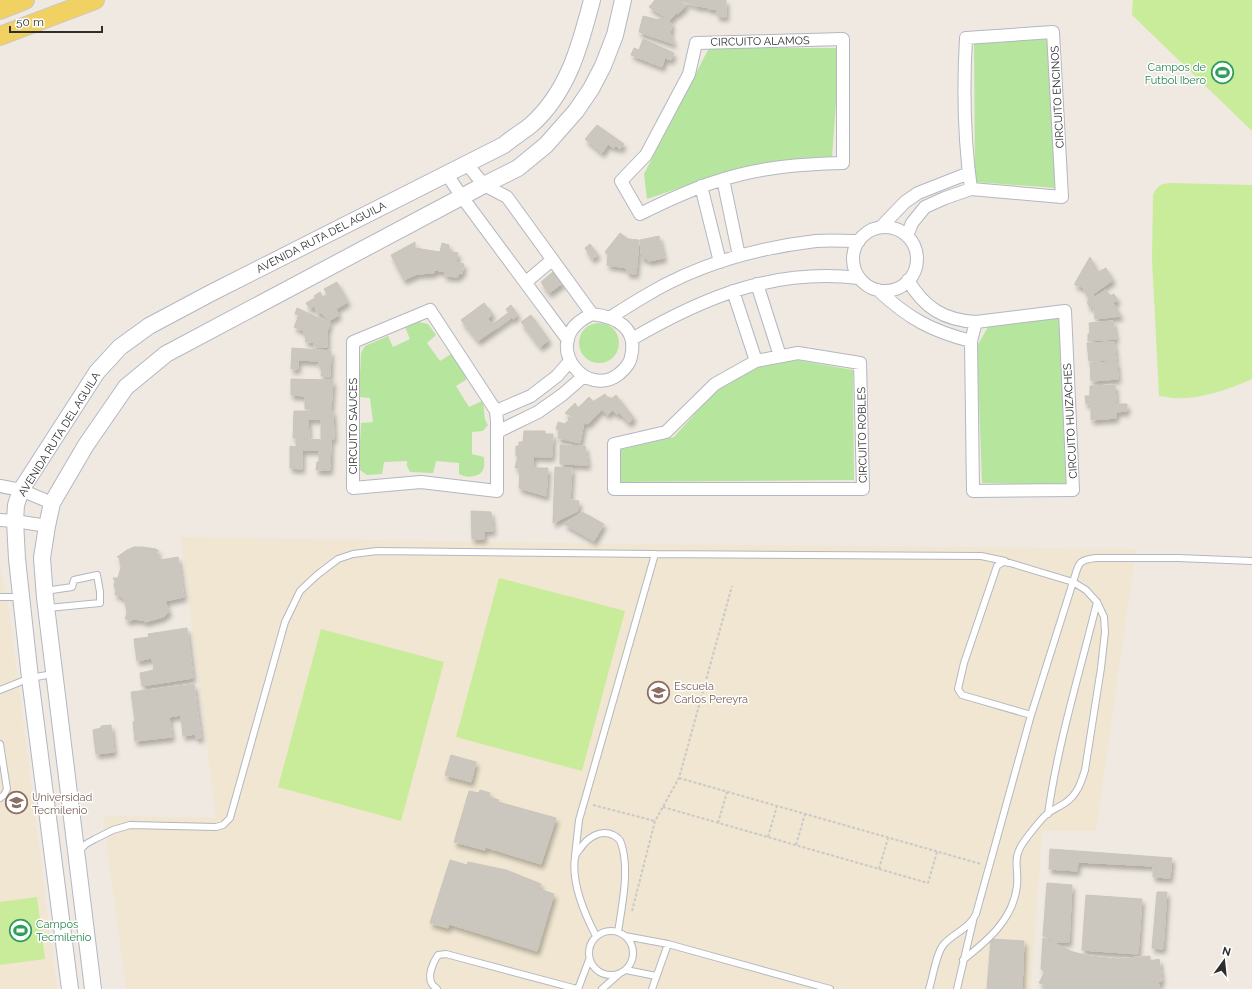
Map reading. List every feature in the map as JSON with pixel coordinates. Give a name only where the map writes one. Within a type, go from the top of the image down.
[{"type":"main road","points":[[0,36],[95,0]]},
{"type":"main road","points":[[0,10],[21,1]]},
{"type":"street","name":"AVENIDA RUTA DEL AGUILA","points":[[70,989],[30,678],[22,597],[7,520],[16,505],[21,490],[97,372],[120,347],[143,330],[211,293],[504,145],[531,124],[552,101],[568,76],[582,41],[592,0]]},
{"type":"street","points":[[93,989],[46,608],[42,558],[52,503],[86,445],[126,387],[166,354],[518,168],[546,145],[576,112],[597,78],[615,35],[623,0]]},
{"type":"street","name":"CIRCUITO ENCINOS","points":[[907,236],[912,223],[925,207],[971,189],[1062,197],[1053,32],[966,38],[964,105],[971,189]]},
{"type":"street","name":"CIRCUITO ALAMOS","points":[[843,39],[843,163],[789,166],[762,170],[723,179],[701,186],[670,199],[640,214],[621,182],[646,155],[688,74],[696,43],[843,39]]},
{"type":"street","points":[[531,124],[546,145]]},
{"type":"street","points":[[466,163],[484,185],[507,197],[592,314],[620,321],[627,329],[632,339],[633,350],[630,361],[624,370],[616,376],[605,380],[594,380],[584,376],[576,370],[570,361],[567,350],[568,340],[572,330],[579,322],[592,314]]},
{"type":"street","points":[[446,173],[462,197],[568,340]]},
{"type":"street","points":[[969,173],[918,193],[905,202],[880,227],[868,232],[858,241],[854,250],[853,259],[854,269],[859,278],[868,286],[878,290],[896,306],[917,321],[934,330],[971,341]]},
{"type":"street","points":[[723,179],[739,256]]},
{"type":"street","points":[[701,186],[720,262]]},
{"type":"street","points":[[918,193],[925,207]]},
{"type":"street","points":[[878,290],[889,290],[899,287],[908,280],[914,272],[916,258],[913,244],[907,236],[890,228],[880,227]]},
{"type":"street","points":[[611,318],[646,295],[676,280],[739,256],[778,246],[817,241],[858,241]]},
{"type":"street","points":[[526,282],[552,260]]},
{"type":"street","points":[[632,339],[666,319],[698,304],[757,284],[786,278],[824,276],[859,278]]},
{"type":"street","name":"CIRCUITO HUIZACHES","points":[[908,280],[921,299],[930,307],[952,318],[964,321],[976,322],[1065,311],[1073,490],[973,491],[971,341],[976,322]]},
{"type":"street","points":[[757,284],[780,356]]},
{"type":"street","points":[[733,291],[756,361]]},
{"type":"street","points":[[917,321],[930,307]]},
{"type":"street","name":"CIRCUITO SAUCES","points":[[430,310],[496,411],[497,491],[421,482],[354,488],[353,342],[430,310]]},
{"type":"street","name":"CIRCUITO ROBLES","points":[[798,353],[860,363],[863,489],[614,489],[614,444],[666,432],[715,384],[756,361],[780,356],[798,353]]},
{"type":"street","points":[[496,411],[531,396],[557,376],[570,361]]},
{"type":"street","points":[[497,432],[538,412],[562,395],[584,376]]},
{"type":"street","points":[[531,396],[538,412]]},
{"type":"street","points":[[0,486],[21,490],[52,503]]},
{"type":"street","points":[[7,520],[47,526]]},
{"type":"street","points":[[65,946],[88,943]]},
{"type":"lane","points":[[77,853],[86,844],[95,839],[113,830],[130,825],[216,827],[223,825],[230,818],[285,622],[300,591],[316,575],[338,560],[353,554],[377,551],[981,556],[1073,582],[1086,590],[1097,602],[1104,617],[1105,632],[1101,668],[1085,770],[1081,784],[1074,795],[1048,814],[1018,851],[1016,866],[1017,886],[1009,914],[993,935],[963,960]]},
{"type":"lane","points":[[596,936],[586,916],[580,898],[576,874],[575,856],[579,820],[655,554]]},
{"type":"lane","points":[[957,989],[963,960],[1031,715],[1080,562],[1091,558],[1178,558],[1252,561]]},
{"type":"lane","points":[[1006,562],[1003,562],[997,566],[964,663],[958,689],[962,695],[1031,715]]},
{"type":"lane","points":[[45,591],[72,587],[74,580],[97,575],[100,592],[100,603],[46,608]]},
{"type":"lane","points":[[0,597],[22,597]]},
{"type":"lane","points":[[1048,814],[1052,782],[1059,751],[1097,602]]},
{"type":"lane","points":[[0,690],[30,678],[54,673]]},
{"type":"lane","points":[[0,744],[7,789],[4,796],[0,798]]},
{"type":"lane","points":[[575,856],[582,846],[595,835],[609,833],[618,838],[621,843],[624,859],[624,892],[618,932]]},
{"type":"lane","points":[[929,989],[940,950],[974,920]]},
{"type":"lane","points":[[602,989],[619,974],[626,970],[631,964],[633,956],[633,949],[630,941],[625,936],[611,930],[603,932],[592,940],[588,953],[589,960],[598,971],[604,974],[619,974]]},
{"type":"lane","points":[[625,936],[668,944],[830,989]]},
{"type":"lane","points":[[652,989],[668,944]]},
{"type":"lane","points":[[437,989],[431,984],[430,977],[438,955],[446,954],[578,989],[589,960]]},
{"type":"lane","points":[[626,970],[656,976]]},
{"type":"path","points":[[631,913],[656,821],[679,778],[732,586]]},
{"type":"path","points":[[679,778],[989,867]]},
{"type":"path","points":[[718,823],[727,792]]},
{"type":"path","points":[[584,803],[656,821]]},
{"type":"path","points":[[768,837],[777,806]]},
{"type":"path","points":[[663,807],[928,883],[937,852]]},
{"type":"path","points":[[796,845],[805,814]]},
{"type":"path","points":[[879,869],[888,838]]},
{"type":"shaded area","name":"Escuela Carlos Pereyra","points":[[181,537],[549,543],[1136,549],[1096,831],[1042,831],[1031,989],[126,989],[103,816],[216,818]]},
{"type":"shaded area","name":"Universidad Tecmilenio","points":[[0,566],[10,618],[57,989],[0,989]]},
{"type":"green space","name":"Campos de Futbol Ibero","points":[[1133,0],[1252,0],[1252,131],[1132,15]]},
{"type":"green space","points":[[1051,39],[1056,188],[975,182],[974,42]]},
{"type":"green space","points":[[709,48],[840,48],[832,157],[726,172],[647,199],[644,174]]},
{"type":"green space","points":[[1170,183],[1252,185],[1252,379],[1203,396],[1172,398],[1159,396],[1152,259],[1153,195],[1159,186]]},
{"type":"green space","points":[[1059,318],[1066,485],[982,483],[977,346],[988,327]]},
{"type":"green space","points":[[418,322],[428,324],[436,335],[427,343],[440,361],[451,354],[466,374],[466,380],[456,386],[469,407],[482,401],[485,419],[488,425],[483,431],[472,432],[472,454],[484,457],[483,470],[478,475],[468,477],[459,474],[459,463],[436,461],[433,473],[410,472],[407,466],[407,461],[384,462],[382,474],[367,475],[360,470],[361,423],[373,422],[370,398],[359,397],[361,353],[365,346],[388,336],[393,347],[410,339],[405,327]]},
{"type":"green space","points":[[603,323],[610,326],[616,332],[619,343],[618,351],[610,360],[603,363],[595,363],[588,360],[580,351],[579,339],[582,332],[591,324]]},
{"type":"green space","points":[[797,360],[853,370],[854,480],[620,482],[619,450],[674,437],[718,388],[758,367]]},
{"type":"green space","points":[[499,578],[625,611],[582,771],[456,737]]},
{"type":"green space","points":[[321,629],[444,662],[401,821],[278,787]]},
{"type":"green space","name":"Campos Tecmilenio","points":[[37,897],[45,959],[0,965],[0,902]]},
{"type":"building","points":[[655,0],[680,0],[686,6],[677,14],[676,13],[670,20],[649,7]]},
{"type":"building","points":[[681,0],[706,0],[707,7],[695,6],[695,4],[685,3]]},
{"type":"building","points":[[707,0],[726,0],[726,17],[717,16],[717,9],[708,9]]},
{"type":"building","points":[[643,16],[659,20],[660,18],[666,19],[672,24],[670,33],[674,44],[639,32]]},
{"type":"building","points":[[643,39],[674,53],[671,60],[665,58],[662,67],[631,55],[634,48],[639,50]]},
{"type":"building","points":[[597,125],[624,144],[620,149],[616,146],[614,148],[608,144],[602,153],[585,139]]},
{"type":"building","points":[[620,233],[628,239],[639,240],[636,274],[627,273],[627,268],[607,265],[608,255],[605,252]]},
{"type":"building","points":[[659,236],[664,258],[648,261],[647,258],[642,259],[640,240]]},
{"type":"building","points":[[415,242],[415,248],[440,252],[442,243],[449,245],[449,251],[458,253],[456,262],[464,264],[462,274],[459,273],[458,277],[444,276],[446,272],[435,270],[434,273],[417,274],[404,280],[391,255]]},
{"type":"building","points":[[590,244],[598,255],[592,259],[585,248]]},
{"type":"building","points":[[1090,257],[1098,272],[1106,268],[1113,280],[1093,294],[1094,296],[1089,300],[1083,287],[1075,285],[1075,283]]},
{"type":"building","points":[[554,271],[563,283],[549,293],[541,282]]},
{"type":"building","points":[[337,282],[348,302],[336,309],[339,315],[329,321],[321,313],[318,314],[314,306],[310,309],[306,303],[315,298],[314,296],[320,292],[323,297],[327,294],[324,289]]},
{"type":"building","points":[[1106,290],[1110,296],[1114,294],[1118,300],[1113,303],[1121,316],[1095,319],[1094,305],[1090,308],[1087,302]]},
{"type":"building","points":[[484,303],[493,314],[488,319],[493,324],[508,313],[512,317],[478,341],[461,320]]},
{"type":"building","points":[[511,305],[518,315],[513,319],[506,309]]},
{"type":"building","points":[[297,308],[330,323],[327,331],[327,347],[314,347],[314,342],[306,342],[304,331],[294,327],[299,315],[295,314]]},
{"type":"building","points":[[531,315],[549,340],[540,347],[521,322]]},
{"type":"building","points":[[1113,321],[1116,339],[1088,341],[1088,334],[1090,333],[1089,323]]},
{"type":"building","points":[[1114,342],[1116,360],[1089,361],[1087,343]]},
{"type":"building","points":[[292,348],[331,351],[330,377],[321,376],[322,366],[318,366],[319,361],[298,360],[298,369],[291,369]]},
{"type":"building","points":[[1117,362],[1118,379],[1091,381],[1090,363]]},
{"type":"building","points":[[291,379],[333,380],[331,409],[305,409],[305,396],[291,395]]},
{"type":"building","points":[[1115,385],[1116,402],[1086,404],[1085,396],[1090,396],[1090,386]]},
{"type":"building","points":[[605,394],[611,399],[616,395],[634,418],[629,423],[619,413],[617,415],[613,410],[607,415],[594,401]]},
{"type":"building","points":[[589,397],[601,410],[588,424],[565,413],[575,403],[578,408]]},
{"type":"building","points":[[1091,404],[1127,404],[1127,411],[1116,412],[1116,418],[1091,420]]},
{"type":"building","points":[[294,411],[333,411],[334,439],[321,439],[321,419],[308,419],[309,438],[293,438]]},
{"type":"building","points":[[569,417],[584,423],[580,443],[558,438],[559,430],[556,429],[558,422],[565,424],[568,422]]},
{"type":"building","points":[[524,431],[545,431],[545,434],[553,434],[552,457],[516,456],[516,446],[519,446],[519,442],[523,442]]},
{"type":"building","points":[[296,439],[331,440],[330,470],[316,470],[317,462],[319,462],[319,450],[302,450],[302,469],[290,468],[290,446],[296,447]]},
{"type":"building","points":[[560,445],[585,446],[588,465],[560,464]]},
{"type":"building","points":[[518,456],[533,457],[533,468],[548,468],[546,496],[519,488],[520,468],[515,468]]},
{"type":"building","points":[[555,467],[572,468],[570,500],[579,501],[578,511],[553,523]]},
{"type":"building","points":[[471,511],[491,512],[493,531],[484,531],[484,539],[472,539]]},
{"type":"building","points":[[582,512],[604,524],[594,541],[564,524]]},
{"type":"building","points":[[134,547],[156,549],[159,551],[156,551],[160,560],[178,557],[184,597],[165,601],[169,612],[163,617],[145,622],[143,620],[131,619],[131,621],[125,619],[127,613],[125,601],[119,595],[115,595],[115,581],[113,578],[118,578],[121,567],[119,557],[117,557]]},
{"type":"building","points":[[187,628],[193,678],[142,686],[140,673],[154,670],[152,658],[137,661],[134,639],[149,637],[148,634]]},
{"type":"building","points":[[194,684],[201,738],[196,738],[195,734],[183,736],[181,715],[169,717],[172,737],[135,741],[133,722],[135,721],[131,692]]},
{"type":"building","points":[[111,725],[114,752],[96,754],[93,730],[101,728],[101,726]]},
{"type":"building","points":[[451,755],[476,762],[471,782],[445,775]]},
{"type":"building","points":[[480,790],[490,793],[489,797],[499,800],[498,802],[556,818],[541,864],[485,847],[485,850],[454,842],[469,791],[479,793]]},
{"type":"building","points":[[1050,849],[1172,858],[1170,878],[1153,877],[1153,866],[1078,862],[1077,871],[1049,869]]},
{"type":"building","points":[[450,860],[467,865],[468,862],[506,870],[541,884],[539,889],[554,894],[537,951],[449,924],[448,928],[430,923]]},
{"type":"building","points":[[1047,883],[1072,885],[1069,942],[1056,942],[1043,936]]},
{"type":"building","points":[[1157,892],[1167,892],[1163,949],[1152,948]]},
{"type":"building","points":[[1086,895],[1142,899],[1138,954],[1082,950]]},
{"type":"building","points":[[1043,938],[1073,952],[1089,956],[1117,959],[1150,956],[1150,961],[1159,959],[1162,981],[1158,982],[1160,989],[1044,989],[1046,984],[1039,983],[1045,971],[1041,969]]},
{"type":"building","points":[[991,939],[1024,941],[1022,989],[987,989]]},
{"type":"place","name":"Campos de Futbol Ibero","points":[[1222,73]]},
{"type":"place","name":"Escuela Carlos Pereyra","points":[[658,692]]},
{"type":"place","name":"Universidad Tecmilenio","points":[[17,803]]},
{"type":"place","name":"Campos Tecmilenio","points":[[21,930]]}]
